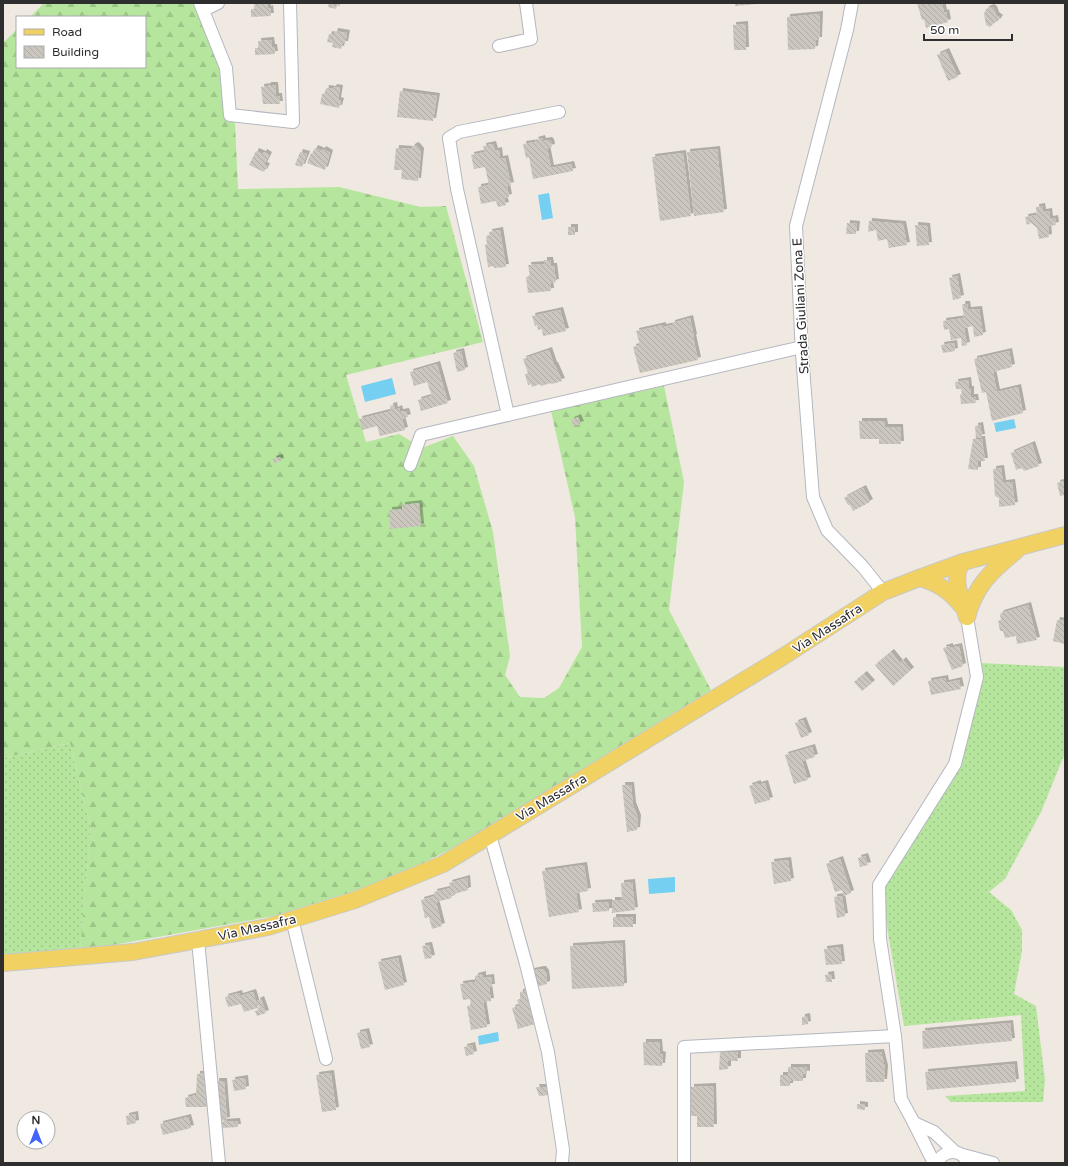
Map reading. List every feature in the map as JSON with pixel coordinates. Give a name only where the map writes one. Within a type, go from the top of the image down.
[{"type":"main road","name":"Via Massafra","points":[[3,963],[132,952],[268,927],[355,900],[443,864],[784,656],[882,592],[963,562],[1065,535]]},
{"type":"main road","points":[[965,612],[969,608],[975,593],[982,582],[1020,547]]},
{"type":"main road","points":[[965,612],[960,597],[958,580],[959,566],[963,562],[971,565],[974,570],[977,580],[975,593]]},
{"type":"main road","points":[[919,578],[934,583],[950,592],[965,612]]},
{"type":"street","points":[[218,3],[202,7],[226,68],[230,115],[293,122],[290,3]]},
{"type":"street","points":[[499,46],[531,39],[526,3]]},
{"type":"street","name":"Strada Giuliani Zona E","points":[[852,3],[847,30],[796,226],[802,347],[813,497],[827,530],[863,567],[882,592]]},
{"type":"street","points":[[508,415],[457,189],[449,138],[459,132],[559,112]]},
{"type":"street","points":[[410,465],[421,435],[802,347]]},
{"type":"street","points":[[934,1163],[901,1099],[895,1036],[880,939],[879,885],[955,764],[977,677],[965,612]]},
{"type":"street","points":[[490,835],[526,964],[548,1052],[564,1150],[562,1163]]},
{"type":"street","points":[[292,919],[326,1059]]},
{"type":"street","points":[[198,940],[219,1163]]},
{"type":"street","points":[[684,1163],[684,1047],[895,1036]]},
{"type":"street","points":[[914,1123],[934,1132],[962,1157]]},
{"type":"street","points":[[937,1163],[944,1154],[949,1152],[962,1157],[993,1163]]},
{"type":"green space","points":[[44,3],[203,3],[233,80],[238,189],[339,187],[421,207],[446,206],[483,342],[346,375],[366,442],[399,434],[422,448],[453,436],[474,466],[493,532],[510,656],[505,675],[520,697],[544,698],[559,688],[582,647],[575,517],[551,411],[664,386],[684,482],[669,610],[711,690],[482,833],[390,880],[274,916],[80,951],[91,828],[70,743],[3,758],[3,43],[16,30],[16,68],[146,68],[146,16],[31,16]]},
{"type":"green space","points":[[981,663],[1065,667],[1065,753],[1041,812],[1005,879],[989,892],[1011,910],[1022,930],[1022,951],[1014,994],[1036,1006],[1045,1080],[1043,1102],[951,1102],[945,1096],[1025,1091],[1021,1015],[904,1026],[882,898],[892,860],[962,746]]},
{"type":"green space","points":[[70,743],[91,828],[80,951],[3,957],[3,758]]},
{"type":"water","points":[[549,193],[553,218],[542,220],[538,195]]},
{"type":"water","points":[[392,378],[396,394],[365,402],[361,386]]},
{"type":"water","points":[[1014,419],[1016,428],[996,432],[994,423]]},
{"type":"water","points":[[675,877],[675,892],[649,894],[648,879]]},
{"type":"water","points":[[498,1032],[499,1041],[479,1045],[478,1036]]},
{"type":"building","points":[[254,3],[267,3],[268,9],[270,8],[271,16],[251,17],[251,9],[255,9]]},
{"type":"building","points":[[329,3],[340,3],[340,6],[337,5],[336,9],[328,7]]},
{"type":"building","points":[[735,3],[757,3],[757,4],[735,6]]},
{"type":"building","points":[[917,3],[942,3],[948,22],[926,28]]},
{"type":"building","points":[[991,7],[1000,18],[990,27],[986,25],[984,14],[986,9]]},
{"type":"building","points":[[820,14],[819,40],[816,40],[815,49],[788,50],[787,17]]},
{"type":"building","points":[[745,24],[746,50],[734,50],[733,25]]},
{"type":"building","points":[[335,31],[347,33],[345,44],[342,44],[341,49],[332,47],[333,43],[327,42],[329,34],[334,35]]},
{"type":"building","points":[[271,40],[275,54],[255,55],[255,48],[259,48],[258,41]]},
{"type":"building","points":[[946,51],[958,77],[948,81],[937,55]]},
{"type":"building","points":[[275,85],[276,96],[279,96],[280,104],[263,104],[261,87]]},
{"type":"building","points":[[334,87],[340,88],[338,100],[341,101],[339,108],[320,104],[322,94],[325,94],[326,88],[333,89]]},
{"type":"building","points":[[400,91],[437,96],[433,121],[397,117]]},
{"type":"building","points":[[542,138],[543,141],[549,140],[551,142],[552,147],[547,148],[551,168],[571,164],[573,171],[533,179],[529,157],[526,158],[523,144],[536,142],[535,140]]},
{"type":"building","points":[[493,144],[495,151],[499,150],[500,159],[505,158],[511,185],[507,186],[509,197],[504,198],[506,205],[498,207],[496,201],[481,204],[478,187],[489,185],[485,167],[474,169],[471,155],[485,152],[483,146]]},
{"type":"building","points":[[415,145],[421,151],[418,181],[401,179],[402,170],[394,170],[396,148],[411,149]]},
{"type":"building","points":[[315,148],[322,151],[323,149],[330,153],[325,170],[307,163]]},
{"type":"building","points":[[717,149],[724,212],[694,216],[687,152]]},
{"type":"building","points":[[256,151],[263,154],[264,152],[269,155],[264,165],[267,166],[264,172],[249,165]]},
{"type":"building","points":[[300,152],[307,154],[302,167],[295,165]]},
{"type":"building","points":[[683,153],[691,216],[660,221],[652,157]]},
{"type":"building","points":[[1042,206],[1043,212],[1049,211],[1050,219],[1055,218],[1056,225],[1048,226],[1049,237],[1039,239],[1037,228],[1031,223],[1027,225],[1025,217],[1037,215],[1036,207]]},
{"type":"building","points":[[869,221],[903,224],[907,245],[889,248],[887,239],[878,241],[876,230],[868,232]]},
{"type":"building","points":[[847,223],[857,224],[856,234],[846,234]]},
{"type":"building","points":[[915,225],[927,226],[929,245],[917,246]]},
{"type":"building","points":[[568,227],[575,227],[575,235],[568,235]]},
{"type":"building","points":[[500,230],[506,267],[488,267],[485,245],[487,244],[486,236],[490,235],[489,232]]},
{"type":"building","points":[[544,260],[550,260],[551,266],[554,266],[556,282],[550,283],[551,291],[528,293],[526,277],[530,276],[528,265],[544,264]]},
{"type":"building","points":[[957,276],[961,298],[953,300],[949,278]]},
{"type":"building","points":[[962,304],[967,304],[968,310],[979,309],[983,335],[974,337],[973,326],[964,328],[967,345],[962,346],[961,338],[951,340],[949,329],[944,330],[943,321],[964,318]]},
{"type":"building","points":[[560,310],[566,331],[543,336],[542,329],[538,330],[532,316]]},
{"type":"building","points":[[690,318],[698,360],[640,373],[633,347],[640,345],[636,331],[663,325],[663,327],[672,325],[672,323]]},
{"type":"building","points":[[954,343],[955,351],[943,353],[941,345]]},
{"type":"building","points":[[549,350],[562,381],[541,386],[540,384],[532,387],[531,384],[528,385],[525,374],[528,373],[523,359]]},
{"type":"building","points":[[461,351],[465,370],[457,372],[453,353]]},
{"type":"building","points":[[1009,351],[1012,367],[993,372],[997,392],[1018,387],[1023,413],[992,421],[986,392],[982,393],[974,359]]},
{"type":"building","points":[[437,364],[448,403],[421,411],[418,400],[432,396],[427,382],[414,386],[410,372]]},
{"type":"building","points":[[968,380],[969,389],[971,389],[971,397],[975,397],[976,403],[961,404],[961,389],[956,389],[955,382]]},
{"type":"building","points":[[394,405],[395,410],[399,408],[400,412],[406,411],[408,417],[402,419],[405,430],[380,436],[377,426],[362,430],[359,419],[391,411],[390,406]]},
{"type":"building","points":[[578,417],[581,424],[574,426],[571,420]]},
{"type":"building","points":[[859,421],[884,421],[885,427],[900,427],[901,444],[879,444],[879,439],[860,439]]},
{"type":"building","points":[[980,425],[982,437],[976,438],[975,426]]},
{"type":"building","points":[[973,439],[982,439],[985,461],[978,461],[978,470],[968,469]]},
{"type":"building","points":[[1032,444],[1039,466],[1024,471],[1022,468],[1016,470],[1011,453]]},
{"type":"building","points":[[280,457],[281,461],[274,463],[273,459]]},
{"type":"building","points":[[1001,468],[1003,483],[1012,482],[1015,505],[999,507],[999,498],[995,496],[993,469]]},
{"type":"building","points":[[1065,481],[1065,495],[1060,496],[1057,483]]},
{"type":"building","points":[[863,488],[870,502],[853,511],[844,498]]},
{"type":"building","points":[[419,503],[421,526],[390,529],[389,510],[402,509],[402,505]]},
{"type":"building","points":[[1028,605],[1037,640],[1017,644],[1016,636],[1005,638],[1003,631],[1000,631],[998,621],[1001,620],[1001,613]]},
{"type":"building","points":[[1057,620],[1065,621],[1065,644],[1053,641]]},
{"type":"building","points":[[950,646],[950,648],[959,646],[963,666],[952,670],[943,648]]},
{"type":"building","points":[[891,652],[900,663],[903,660],[911,670],[893,686],[875,665]]},
{"type":"building","points":[[864,674],[872,683],[862,691],[854,682]]},
{"type":"building","points":[[945,678],[946,683],[959,680],[961,689],[931,695],[928,681]]},
{"type":"building","points":[[803,720],[809,735],[801,738],[795,723]]},
{"type":"building","points":[[812,747],[815,757],[802,761],[808,780],[794,784],[785,755]]},
{"type":"building","points":[[758,783],[758,785],[765,783],[770,800],[755,804],[749,786]]},
{"type":"building","points":[[622,785],[631,785],[633,805],[638,818],[637,830],[627,832]]},
{"type":"building","points":[[865,856],[868,865],[860,867],[858,858]]},
{"type":"building","points":[[840,859],[851,893],[844,896],[842,890],[835,892],[826,864]]},
{"type":"building","points":[[788,860],[791,881],[774,884],[771,862]]},
{"type":"building","points":[[584,865],[588,891],[576,893],[579,912],[549,917],[542,871]]},
{"type":"building","points":[[467,878],[468,890],[451,895],[452,898],[436,902],[442,926],[432,929],[429,917],[425,918],[421,900],[435,896],[434,892],[451,888],[449,883]]},
{"type":"building","points":[[632,882],[635,910],[612,913],[612,900],[622,900],[621,883]]},
{"type":"building","points":[[842,896],[845,916],[837,918],[834,897]]},
{"type":"building","points":[[609,902],[609,911],[593,912],[592,903]]},
{"type":"building","points":[[613,917],[633,917],[633,927],[613,927]]},
{"type":"building","points":[[622,943],[624,986],[572,989],[570,946]]},
{"type":"building","points":[[429,945],[432,958],[425,959],[422,946]]},
{"type":"building","points":[[840,947],[842,964],[826,965],[824,949]]},
{"type":"building","points":[[398,958],[404,985],[385,990],[378,962]]},
{"type":"building","points":[[543,969],[546,973],[547,984],[536,987],[531,971]]},
{"type":"building","points":[[483,974],[483,978],[491,977],[492,987],[489,987],[491,1001],[483,1002],[487,1027],[471,1030],[467,1006],[471,1005],[470,999],[463,1000],[460,984],[475,982],[475,976]]},
{"type":"building","points":[[831,974],[832,982],[826,982],[825,975]]},
{"type":"building","points":[[528,990],[531,1001],[528,1002],[535,1024],[518,1029],[512,1008],[519,1006],[517,1000],[520,999],[520,992]]},
{"type":"building","points":[[253,992],[258,1008],[244,1012],[241,1004],[228,1007],[225,997],[239,993],[240,996]]},
{"type":"building","points":[[261,999],[266,1013],[257,1016],[255,1011],[260,1009],[257,1001]]},
{"type":"building","points":[[807,1016],[808,1024],[802,1025],[802,1017]]},
{"type":"building","points":[[1010,1023],[1012,1041],[923,1049],[922,1031]]},
{"type":"building","points":[[366,1031],[370,1047],[361,1049],[357,1033]]},
{"type":"building","points":[[643,1042],[659,1042],[660,1054],[663,1055],[662,1066],[644,1065]]},
{"type":"building","points":[[472,1045],[474,1054],[466,1056],[464,1047]]},
{"type":"building","points":[[720,1052],[738,1052],[738,1061],[728,1061],[728,1069],[719,1070]]},
{"type":"building","points":[[881,1052],[885,1068],[884,1082],[866,1082],[865,1053]]},
{"type":"building","points":[[1014,1064],[1016,1082],[927,1090],[925,1072]]},
{"type":"building","points":[[788,1067],[807,1067],[807,1074],[803,1073],[803,1081],[790,1081],[790,1086],[780,1086],[780,1075],[788,1075]]},
{"type":"building","points":[[210,1073],[212,1104],[205,1107],[186,1107],[185,1098],[196,1095],[197,1074]]},
{"type":"building","points":[[331,1073],[336,1110],[322,1112],[316,1075]]},
{"type":"building","points":[[245,1078],[246,1089],[234,1091],[232,1080]]},
{"type":"building","points":[[216,1081],[224,1081],[227,1120],[220,1121]]},
{"type":"building","points":[[713,1086],[714,1127],[697,1127],[697,1116],[691,1116],[691,1087]]},
{"type":"building","points":[[536,1087],[549,1087],[551,1095],[539,1096]]},
{"type":"building","points":[[857,1104],[865,1105],[865,1110],[857,1109]]},
{"type":"building","points":[[135,1114],[136,1123],[127,1125],[126,1116]]},
{"type":"building","points":[[188,1117],[191,1128],[163,1135],[160,1124]]},
{"type":"building","points":[[237,1121],[238,1127],[222,1128],[220,1122]]}]
